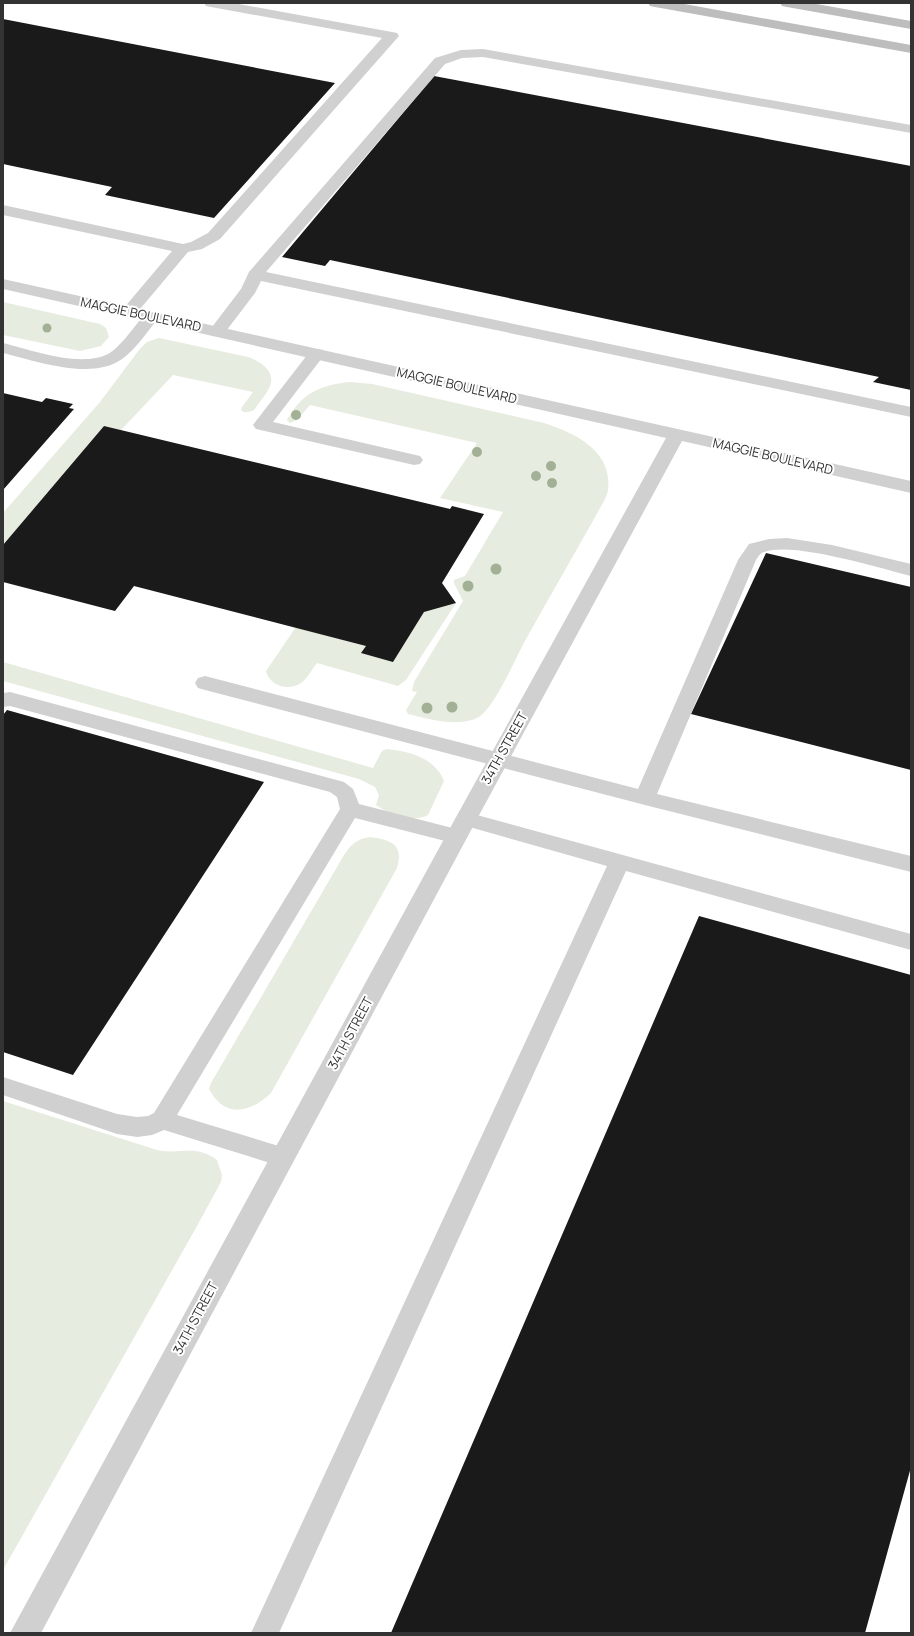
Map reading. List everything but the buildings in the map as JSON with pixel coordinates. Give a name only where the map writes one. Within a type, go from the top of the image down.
[{"type":"street","points":[[655,3],[911,49]]},
{"type":"street","points":[[787,3],[911,24]]},
{"type":"street","name":"MAGGIE BOULEVARD","points":[[3,284],[910,486]]},
{"type":"street","name":"34TH STREET","points":[[24,1633],[461,827],[677,434]]},
{"type":"lane","points":[[3,210],[183,249],[196,246],[214,236],[392,36],[211,3]]},
{"type":"lane","points":[[217,331],[249,290],[255,275],[440,61],[462,54],[483,53],[911,129]]},
{"type":"lane","points":[[129,312],[183,249]]},
{"type":"lane","points":[[255,275],[911,412]]},
{"type":"lane","points":[[3,348],[66,362],[85,364],[104,361],[115,357],[151,316]]},
{"type":"lane","points":[[317,354],[262,424],[414,460]]},
{"type":"lane","points":[[644,798],[747,560],[755,548],[769,543],[801,544],[911,570]]},
{"type":"lane","points":[[205,683],[644,798],[911,864]]},
{"type":"lane","points":[[3,1086],[117,1124],[137,1127],[152,1125],[162,1120],[350,809],[346,794],[337,787],[6,700]]},
{"type":"lane","points":[[350,809],[461,827],[620,861],[911,942]]},
{"type":"lane","points":[[265,1633],[620,861]]},
{"type":"lane","points":[[162,1120],[283,1157]]},
{"type":"shaded area","points":[[3,302],[100,324],[106,328],[109,337],[101,346],[80,351],[3,335]]},
{"type":"shaded area","points":[[159,338],[253,359],[266,367],[269,371],[271,381],[269,389],[254,410],[245,412],[241,410],[242,407],[253,392],[173,375],[121,430],[104,426],[3,545],[3,513],[100,402],[139,350],[147,342]]},
{"type":"shaded area","points":[[350,382],[372,384],[544,423],[579,438],[598,454],[604,464],[608,476],[607,495],[526,639],[492,703],[479,717],[471,720],[462,722],[444,722],[408,714],[406,710],[417,692],[412,691],[414,682],[463,601],[454,580],[465,576],[503,512],[440,498],[477,443],[310,405],[297,420],[290,423],[287,420],[299,403],[313,392],[330,385]]},
{"type":"shaded area","points":[[456,603],[406,680],[398,686],[317,663],[301,683],[296,686],[285,687],[280,686],[271,680],[266,671],[296,627],[366,646],[362,653],[393,661],[424,612]]},
{"type":"shaded area","points":[[3,662],[373,768],[382,751],[386,749],[412,754],[428,761],[440,773],[444,781],[428,815],[415,818],[401,817],[387,812],[376,805],[379,795],[375,787],[359,779],[3,681]]},
{"type":"shaded area","points":[[370,837],[390,842],[397,848],[399,860],[397,868],[271,1093],[255,1105],[238,1110],[230,1109],[222,1105],[215,1099],[209,1089],[211,1083],[344,855],[355,843],[361,839]]},
{"type":"shaded area","points":[[3,1101],[157,1150],[202,1152],[217,1160],[222,1175],[221,1182],[197,1226],[3,1570]]}]
